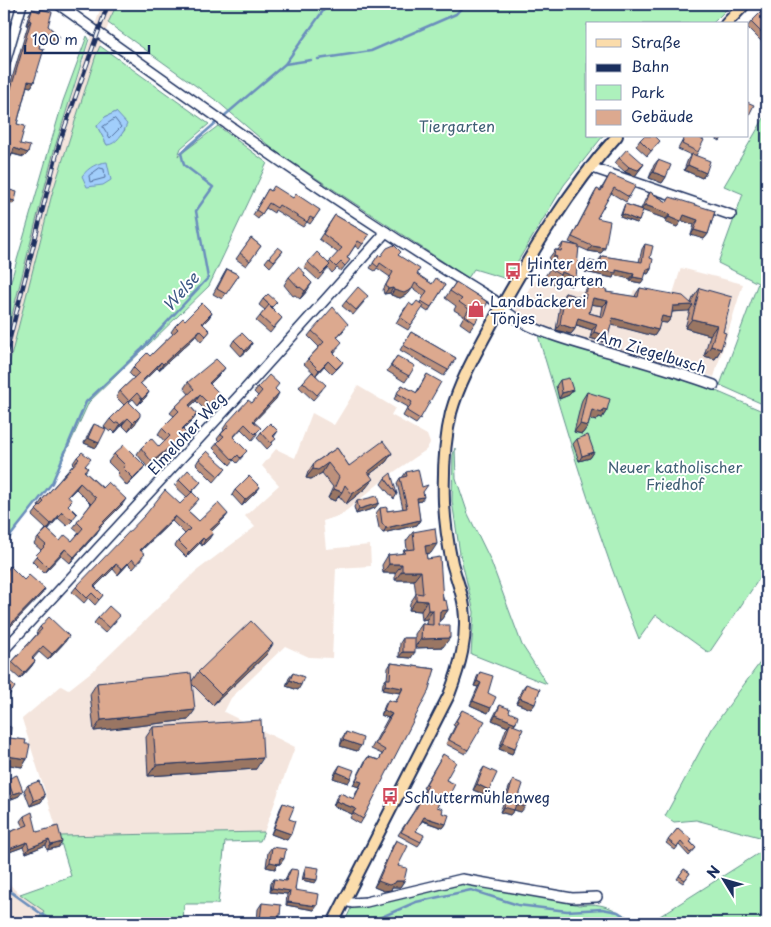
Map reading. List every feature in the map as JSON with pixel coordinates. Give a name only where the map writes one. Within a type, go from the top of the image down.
[{"type":"main road","points":[[728,22],[745,4]]},
{"type":"main road","points":[[333,923],[449,695],[459,668],[465,627],[464,606],[450,551],[444,504],[445,444],[459,391],[500,309],[555,217],[590,167],[615,138]]},
{"type":"street","points":[[4,66],[22,4]]},
{"type":"street","points":[[58,4],[228,127],[386,232],[494,300],[500,309]]},
{"type":"street","points":[[590,167],[731,214]]},
{"type":"street","name":"Elmeloher Weg","points":[[4,650],[265,368],[386,232]]},
{"type":"street","name":"Am Ziegelbusch","points":[[500,309],[558,338],[678,372],[714,385]]},
{"type":"street","points":[[344,901],[352,903],[366,902],[462,879],[572,898],[597,897]]},
{"type":"shaded area","points":[[102,4],[117,4],[96,55],[52,194],[4,384],[4,346],[55,147]]},
{"type":"shaded area","points":[[681,268],[743,284],[714,377],[553,333],[514,313],[534,281],[630,301],[634,290],[672,297]]},
{"type":"shaded area","points":[[358,386],[395,408],[391,415],[427,435],[430,443],[426,450],[388,476],[341,515],[323,521],[326,549],[370,545],[371,566],[336,568],[332,658],[309,657],[285,646],[231,698],[224,712],[295,747],[264,832],[59,836],[22,719],[61,686],[68,690],[96,668],[195,572],[255,527],[245,516],[279,485],[262,466],[276,449],[295,458],[312,413],[334,425]]},
{"type":"shaded area","points":[[4,877],[14,889],[45,911],[36,923],[4,923]]},
{"type":"green space","name":"Tiergarten","points":[[117,4],[732,4],[714,22],[586,22],[586,138],[601,138],[564,185],[507,279],[474,269],[468,278],[275,151],[217,101],[108,23]]},
{"type":"green space","points":[[87,36],[89,39],[55,147],[4,346],[4,305],[63,101]]},
{"type":"green space","points":[[100,46],[209,124],[181,148],[178,156],[218,126],[267,163],[209,286],[89,402],[52,483],[4,545],[4,384],[52,194]],"holes":[[[116,112],[125,130],[114,142],[107,145],[97,126],[105,117]]]},
{"type":"green space","points":[[767,113],[767,406],[720,385],[758,283],[718,263],[743,194],[724,186]]},
{"type":"green space","name":"Neuer katholischer Friedhof","points":[[537,332],[672,372],[767,413],[767,567],[709,653],[656,615],[639,639],[597,525]]},
{"type":"green space","points":[[455,448],[456,478],[468,514],[490,559],[522,645],[547,684],[471,654],[474,612],[460,554],[452,501],[453,455]]},
{"type":"green space","points":[[767,653],[767,839],[696,820],[674,822],[665,816],[713,727]]},
{"type":"green space","points":[[264,832],[260,841],[225,842],[218,904],[184,904],[183,923],[36,923],[44,911],[20,894],[71,876],[59,836]]},
{"type":"green space","points":[[767,848],[767,923],[649,923]]},
{"type":"green space","points":[[469,883],[580,905],[596,904],[617,911],[637,923],[344,923],[353,904],[370,905]]},
{"type":"water","points":[[116,112],[127,124],[122,134],[114,143],[107,145],[97,126],[105,117]]},
{"type":"water","points":[[107,162],[111,180],[103,185],[87,187],[82,176],[93,166]]},
{"type":"building","points":[[767,6],[767,35],[766,37],[751,22]]},
{"type":"building","points":[[32,9],[40,12],[41,9],[52,12],[48,26],[60,37],[43,32],[39,48],[44,49],[34,82],[28,81],[17,124],[25,126],[20,144],[30,146],[28,153],[14,148],[12,155],[4,153],[4,112],[31,21],[29,20]]},
{"type":"building","points":[[748,102],[754,105],[748,115]]},
{"type":"building","points":[[642,138],[657,138],[660,141],[651,151],[640,140]]},
{"type":"building","points":[[684,138],[700,138],[704,140],[698,152],[682,144]]},
{"type":"building","points":[[627,149],[644,164],[638,170],[629,167],[619,158]]},
{"type":"building","points":[[692,154],[710,161],[706,173],[688,165]]},
{"type":"building","points":[[658,160],[671,165],[666,177],[653,172]]},
{"type":"building","points":[[610,174],[636,185],[629,197],[614,188],[597,218],[610,221],[605,248],[592,246],[572,237],[597,189],[601,191]]},
{"type":"building","points":[[274,186],[293,198],[296,194],[320,210],[314,219],[310,217],[307,222],[279,205],[277,208],[269,203],[262,214],[256,210],[268,189],[271,191]]},
{"type":"building","points":[[10,190],[17,192],[15,201],[7,199]]},
{"type":"building","points":[[650,192],[667,202],[670,197],[715,211],[708,234],[694,230],[698,220],[684,215],[681,222],[669,217],[670,214],[645,205]]},
{"type":"building","points":[[625,204],[643,210],[639,221],[622,214]]},
{"type":"building","points":[[335,215],[369,235],[363,244],[358,241],[347,258],[350,260],[345,266],[341,262],[336,267],[330,261],[342,248],[323,234]]},
{"type":"building","points":[[251,238],[261,246],[250,261],[240,253]]},
{"type":"building","points":[[563,243],[579,246],[576,278],[562,272],[560,275],[550,269],[557,257],[554,256],[555,250],[561,251]]},
{"type":"building","points":[[645,244],[653,246],[650,258],[653,259],[651,269],[647,269],[644,279],[633,277],[634,274],[616,270],[616,273],[588,268],[590,261],[600,264],[602,256],[642,262]]},
{"type":"building","points":[[394,245],[401,252],[398,255],[420,269],[417,274],[432,284],[436,278],[445,285],[431,307],[421,301],[427,291],[415,283],[412,289],[404,293],[393,288],[388,289],[386,285],[393,272],[380,263],[378,267],[373,263],[379,254],[381,256],[387,248]]},
{"type":"building","points":[[278,247],[283,251],[274,261],[269,257]]},
{"type":"building","points":[[317,252],[330,265],[321,274],[308,262]]},
{"type":"building","points":[[4,261],[11,263],[6,282],[4,282]]},
{"type":"building","points":[[298,267],[312,283],[305,291],[299,288],[289,277]]},
{"type":"building","points":[[227,269],[239,275],[226,294],[217,289]]},
{"type":"building","points":[[456,282],[486,301],[487,304],[475,323],[465,316],[469,309],[459,302],[462,299],[450,291]]},
{"type":"building","points":[[588,286],[607,290],[606,292],[638,297],[640,288],[683,296],[693,305],[673,306],[671,318],[662,316],[658,330],[613,318],[608,336],[594,332],[597,324],[578,318],[575,329],[560,324],[565,293],[585,299]],"holes":[[[593,298],[608,301],[603,317],[589,313]]]},
{"type":"building","points":[[358,287],[368,296],[356,310],[346,301]]},
{"type":"building","points":[[700,288],[732,297],[723,332],[726,333],[721,349],[711,346],[717,325],[692,319]]},
{"type":"building","points":[[268,294],[277,302],[272,307],[263,299]]},
{"type":"building","points":[[417,301],[424,306],[411,325],[400,317],[409,303],[413,306]]},
{"type":"building","points":[[202,303],[212,313],[202,323],[210,331],[206,336],[200,330],[163,364],[161,362],[140,383],[149,392],[142,399],[137,393],[129,401],[120,391],[139,373],[133,367],[147,353],[150,356],[178,329],[175,326],[183,318],[185,320]]},
{"type":"building","points":[[269,305],[282,318],[273,328],[260,316]]},
{"type":"building","points":[[333,307],[348,324],[337,337],[342,342],[333,352],[343,362],[336,369],[328,361],[319,370],[308,359],[324,342],[312,331]]},
{"type":"building","points":[[411,332],[456,358],[448,370],[403,345]]},
{"type":"building","points":[[242,333],[252,343],[245,351],[234,340]]},
{"type":"building","points":[[397,356],[415,366],[409,376],[391,366]]},
{"type":"building","points":[[216,359],[225,368],[209,383],[220,394],[209,404],[200,395],[189,405],[197,414],[182,429],[186,433],[152,462],[141,448],[151,438],[159,447],[170,436],[162,428],[179,411],[175,407],[194,389],[188,382]]},
{"type":"building","points":[[312,372],[326,385],[317,395],[303,382]]},
{"type":"building","points":[[427,374],[441,382],[420,419],[407,411],[412,402],[397,393],[402,385],[417,393]]},
{"type":"building","points":[[269,375],[279,384],[275,389],[279,393],[253,421],[261,428],[255,434],[245,424],[233,437],[247,451],[240,458],[238,455],[233,460],[217,443],[224,436],[221,434],[229,426],[227,423],[248,400],[252,403],[262,391],[258,387]]},
{"type":"building","points":[[569,378],[573,390],[562,393],[560,380]]},
{"type":"building","points":[[587,392],[610,399],[607,410],[603,409],[602,413],[592,410],[588,426],[580,424]]},
{"type":"building","points":[[128,401],[140,413],[140,416],[133,423],[128,418],[120,425],[118,422],[115,424],[110,419]]},
{"type":"building","points":[[270,423],[278,431],[273,436],[276,439],[271,443],[261,432]]},
{"type":"building","points":[[94,424],[106,429],[99,443],[88,438]]},
{"type":"building","points":[[588,435],[594,452],[582,456],[577,439]]},
{"type":"building","points":[[383,441],[392,453],[368,472],[373,479],[352,494],[345,485],[342,492],[334,489],[339,477],[328,463],[318,470],[313,469],[314,463],[337,448],[349,466]]},
{"type":"building","points":[[124,445],[145,466],[133,478],[123,468],[125,465],[114,454]]},
{"type":"building","points":[[207,451],[226,468],[218,476],[199,459]]},
{"type":"building","points":[[82,452],[91,459],[85,466],[88,468],[84,471],[102,488],[108,482],[126,499],[99,526],[100,528],[74,557],[65,549],[48,567],[36,555],[46,545],[38,538],[47,529],[60,541],[65,535],[72,541],[83,528],[77,522],[96,498],[80,483],[68,496],[72,501],[68,505],[77,514],[72,520],[62,512],[51,524],[36,510],[44,502],[42,500],[79,459],[77,457]]},
{"type":"building","points":[[418,469],[422,487],[428,485],[423,492],[424,497],[417,498],[420,520],[386,528],[382,523],[380,508],[387,507],[387,511],[407,508],[400,478],[407,476],[406,472]]},
{"type":"building","points":[[188,470],[201,482],[191,492],[179,480]]},
{"type":"building","points":[[391,473],[397,494],[385,478]]},
{"type":"building","points":[[249,476],[260,487],[245,500],[235,490]]},
{"type":"building","points":[[165,490],[180,504],[192,492],[199,499],[188,511],[199,521],[218,503],[228,514],[210,530],[213,533],[205,540],[203,538],[189,552],[178,541],[190,529],[175,516],[140,550],[145,554],[136,564],[132,559],[122,569],[116,564],[94,586],[103,595],[99,600],[92,593],[87,598],[76,587],[146,514]]},
{"type":"building","points":[[377,496],[379,503],[359,509],[357,501]]},
{"type":"building","points":[[435,528],[437,544],[425,546],[427,559],[440,557],[443,601],[446,600],[448,610],[440,611],[439,625],[450,625],[450,638],[421,639],[422,624],[433,625],[433,610],[428,610],[427,601],[416,600],[416,593],[423,594],[421,571],[402,571],[402,564],[389,564],[388,555],[405,553],[404,550],[415,549],[413,532]]},
{"type":"building","points":[[10,566],[24,580],[29,575],[45,589],[4,631],[4,606],[8,601],[5,597],[9,593],[4,588],[4,575]]},
{"type":"building","points":[[109,606],[120,616],[109,628],[98,618]]},
{"type":"building","points":[[49,617],[69,636],[52,654],[43,646],[32,658],[35,661],[24,673],[12,662],[42,629],[40,627]]},
{"type":"building","points":[[251,621],[273,644],[221,695],[198,672]]},
{"type":"building","points":[[403,638],[415,638],[415,652],[403,652]]},
{"type":"building","points":[[391,663],[435,669],[428,692],[363,819],[353,813],[356,809],[336,801],[340,793],[354,799],[362,782],[356,780],[368,757],[379,760],[385,750],[375,744],[392,714],[384,710],[388,700],[396,702],[403,688],[385,685],[386,679],[390,679]]},
{"type":"building","points":[[480,672],[493,676],[488,693],[496,697],[491,708],[473,701],[481,683],[477,681]]},
{"type":"building","points":[[191,673],[195,710],[101,720],[97,683]]},
{"type":"building","points":[[293,673],[304,677],[301,685],[290,680]]},
{"type":"building","points":[[4,677],[15,687],[5,701],[4,699]]},
{"type":"building","points":[[526,684],[540,689],[535,704],[520,698]]},
{"type":"building","points":[[500,705],[510,709],[509,712],[518,716],[516,723],[496,715]]},
{"type":"building","points":[[462,710],[485,721],[468,750],[449,740]]},
{"type":"building","points":[[261,720],[263,758],[156,765],[153,727]]},
{"type":"building","points":[[510,724],[523,729],[515,748],[503,743]]},
{"type":"building","points":[[4,726],[11,727],[10,739],[4,738]]},
{"type":"building","points":[[346,732],[363,738],[361,746],[343,740]]},
{"type":"building","points":[[10,738],[26,740],[25,744],[30,744],[27,759],[7,756]]},
{"type":"building","points":[[443,754],[456,762],[446,780],[455,784],[449,796],[444,793],[437,807],[443,809],[442,813],[449,815],[446,824],[424,817],[416,831],[424,835],[421,842],[401,832],[417,807],[428,785],[426,784]]},
{"type":"building","points":[[340,765],[354,770],[351,778],[337,772]]},
{"type":"building","points":[[484,767],[497,773],[489,790],[477,784]]},
{"type":"building","points":[[17,775],[23,791],[13,794],[7,779]]},
{"type":"building","points":[[513,780],[523,784],[519,796],[527,799],[525,807],[516,804],[514,810],[504,807]]},
{"type":"building","points":[[39,781],[45,796],[34,801],[28,785]]},
{"type":"building","points":[[283,803],[294,807],[289,819],[295,821],[291,834],[274,828]]},
{"type":"building","points":[[32,812],[37,832],[58,826],[62,842],[51,845],[49,840],[29,848],[27,842],[4,851],[4,834],[28,825],[24,816]]},
{"type":"building","points":[[678,828],[692,840],[690,842],[696,848],[690,853],[681,842],[677,847],[668,840]]},
{"type":"building","points":[[396,840],[408,846],[398,866],[407,868],[404,881],[396,881],[389,885],[378,881]]},
{"type":"building","points":[[272,847],[286,849],[284,859],[280,858],[279,864],[270,862]]},
{"type":"building","points":[[306,866],[319,868],[317,880],[304,878]]},
{"type":"building","points":[[291,869],[298,870],[295,890],[319,894],[317,906],[288,902],[290,891],[272,888],[274,879],[286,881]]},
{"type":"building","points":[[684,869],[690,873],[685,880],[679,876]]},
{"type":"building","points":[[262,903],[281,905],[280,916],[272,916],[272,921],[260,920]]},
{"type":"waterway","name":"Welse","points":[[223,117],[285,64],[328,4]]},
{"type":"waterway","name":"Welse","points":[[318,59],[371,51],[456,14],[465,4]]},
{"type":"waterway","name":"Welse","points":[[285,64],[311,60]]},
{"type":"waterway","name":"Welse","points":[[4,544],[52,483],[86,402],[141,350],[208,278],[196,211],[213,187],[184,165],[181,153],[218,121]]},
{"type":"waterway","points":[[4,883],[11,892],[54,923]]},
{"type":"waterway","points":[[368,923],[416,902],[471,890],[518,905],[567,911],[602,909],[618,912],[633,923]]},
{"type":"railway","points":[[4,361],[60,141],[108,4]]},
{"type":"place","name":"Hinter dem Tiergarten","points":[[513,271]]},
{"type":"place","name":"Landbäckerei Tönjes","points":[[476,309]]},
{"type":"place","name":"Schluttermühlenweg","points":[[390,796]]}]
